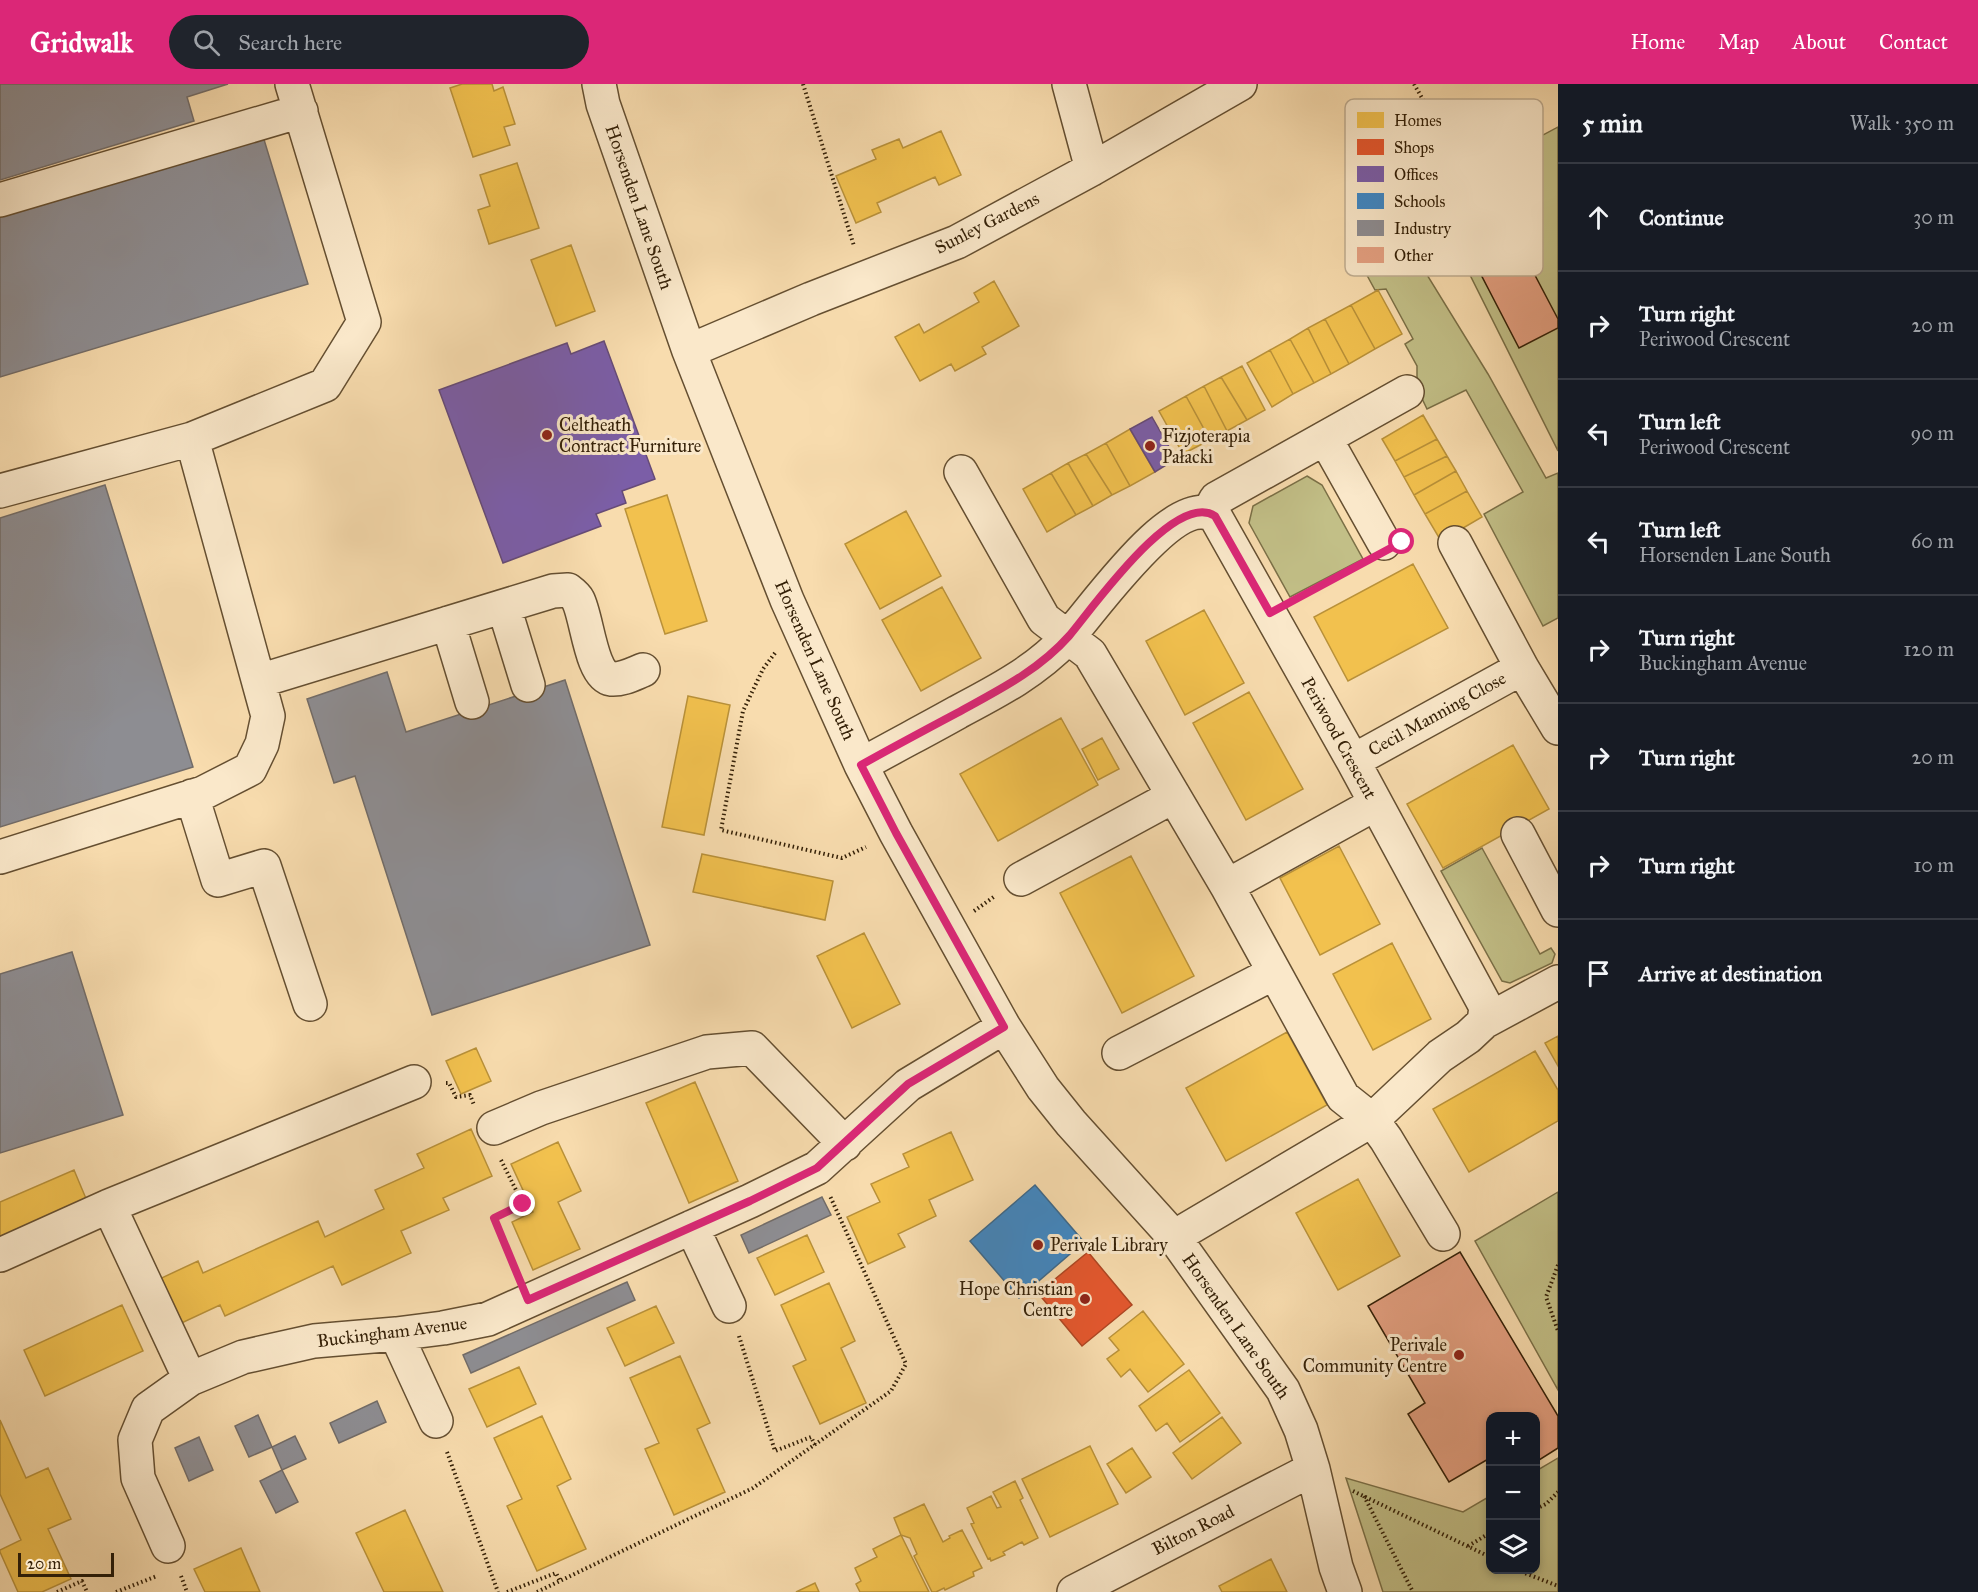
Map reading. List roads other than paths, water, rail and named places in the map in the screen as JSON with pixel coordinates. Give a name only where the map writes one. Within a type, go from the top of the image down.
[{"type":"street","name":"Horsenden Lane South","points":[[599,84],[603,104],[689,351],[802,634],[861,765],[948,928],[1004,1027],[1043,1088],[1071,1123],[1174,1237],[1283,1390],[1301,1430],[1313,1469],[1336,1567],[1345,1592]]},
{"type":"street","points":[[1069,84],[1092,169]]},
{"type":"street","name":"Sunley Gardens","points":[[689,351],[957,242],[1092,169],[1240,84]]},
{"type":"street","points":[[0,200],[297,97],[364,322],[325,385],[192,439],[0,491]]},
{"type":"street","points":[[861,765],[1033,670],[1067,638],[1143,547],[1189,514],[1209,512],[1216,499],[1407,392]]},
{"type":"street","points":[[1324,438],[1376,552]]},
{"type":"street","points":[[0,857],[203,793],[250,770],[262,744],[268,716],[192,439]]},
{"type":"street","points":[[961,472],[1044,619],[1090,654],[1227,886],[1343,1097],[1372,1120],[1386,1139],[1443,1234]]},
{"type":"street","name":"Periwood Crescent","points":[[1209,512],[1215,516],[1353,760],[1486,1007],[1484,1022]]},
{"type":"street","name":"Cecil Manning Close","points":[[1455,543],[1522,668],[1558,728]]},
{"type":"street","points":[[259,681],[553,591],[568,590],[577,597],[582,608],[598,667],[603,676],[610,679],[620,678],[643,670]]},
{"type":"street","points":[[504,607],[528,686]]},
{"type":"street","points":[[448,624],[472,702]]},
{"type":"street","name":"Cecil Manning Close","points":[[1353,760],[1522,668]]},
{"type":"street","points":[[192,796],[218,880],[264,866],[310,1004]]},
{"type":"street","points":[[1021,879],[1174,796]]},
{"type":"street","points":[[1227,886],[1375,804]]},
{"type":"street","points":[[1518,834],[1558,910]]},
{"type":"street","points":[[1119,1053],[1274,973]]},
{"type":"street","points":[[1174,1237],[1372,1120],[1440,1056],[1468,1037],[1484,1022],[1558,982]]},
{"type":"street","name":"Buckingham Avenue","points":[[167,1559],[138,1478],[135,1440],[148,1409],[190,1379],[243,1357],[314,1341],[443,1328],[488,1318],[692,1227],[817,1168],[908,1084],[1004,1027]]},
{"type":"street","points":[[490,1131],[541,1108],[707,1052],[752,1048],[845,1144]]},
{"type":"street","points":[[0,1255],[109,1206],[414,1082]]},
{"type":"street","points":[[109,1206],[190,1379]]},
{"type":"street","points":[[692,1227],[729,1306]]},
{"type":"street","points":[[396,1334],[436,1421]]},
{"type":"street","name":"Bilton Road","points":[[1074,1592],[1313,1469]]},
{"type":"place","name":"Celtheath Contract Furniture","points":[[547,435]]},
{"type":"place","name":"Fizjoterapia Pałacki","points":[[1150,446]]},
{"type":"place","name":"Perivale Library","points":[[1038,1245]]},
{"type":"place","name":"Hope Christian Centre","points":[[1085,1299]]},
{"type":"place","name":"Perivale Community Centre","points":[[1459,1355]]}]
